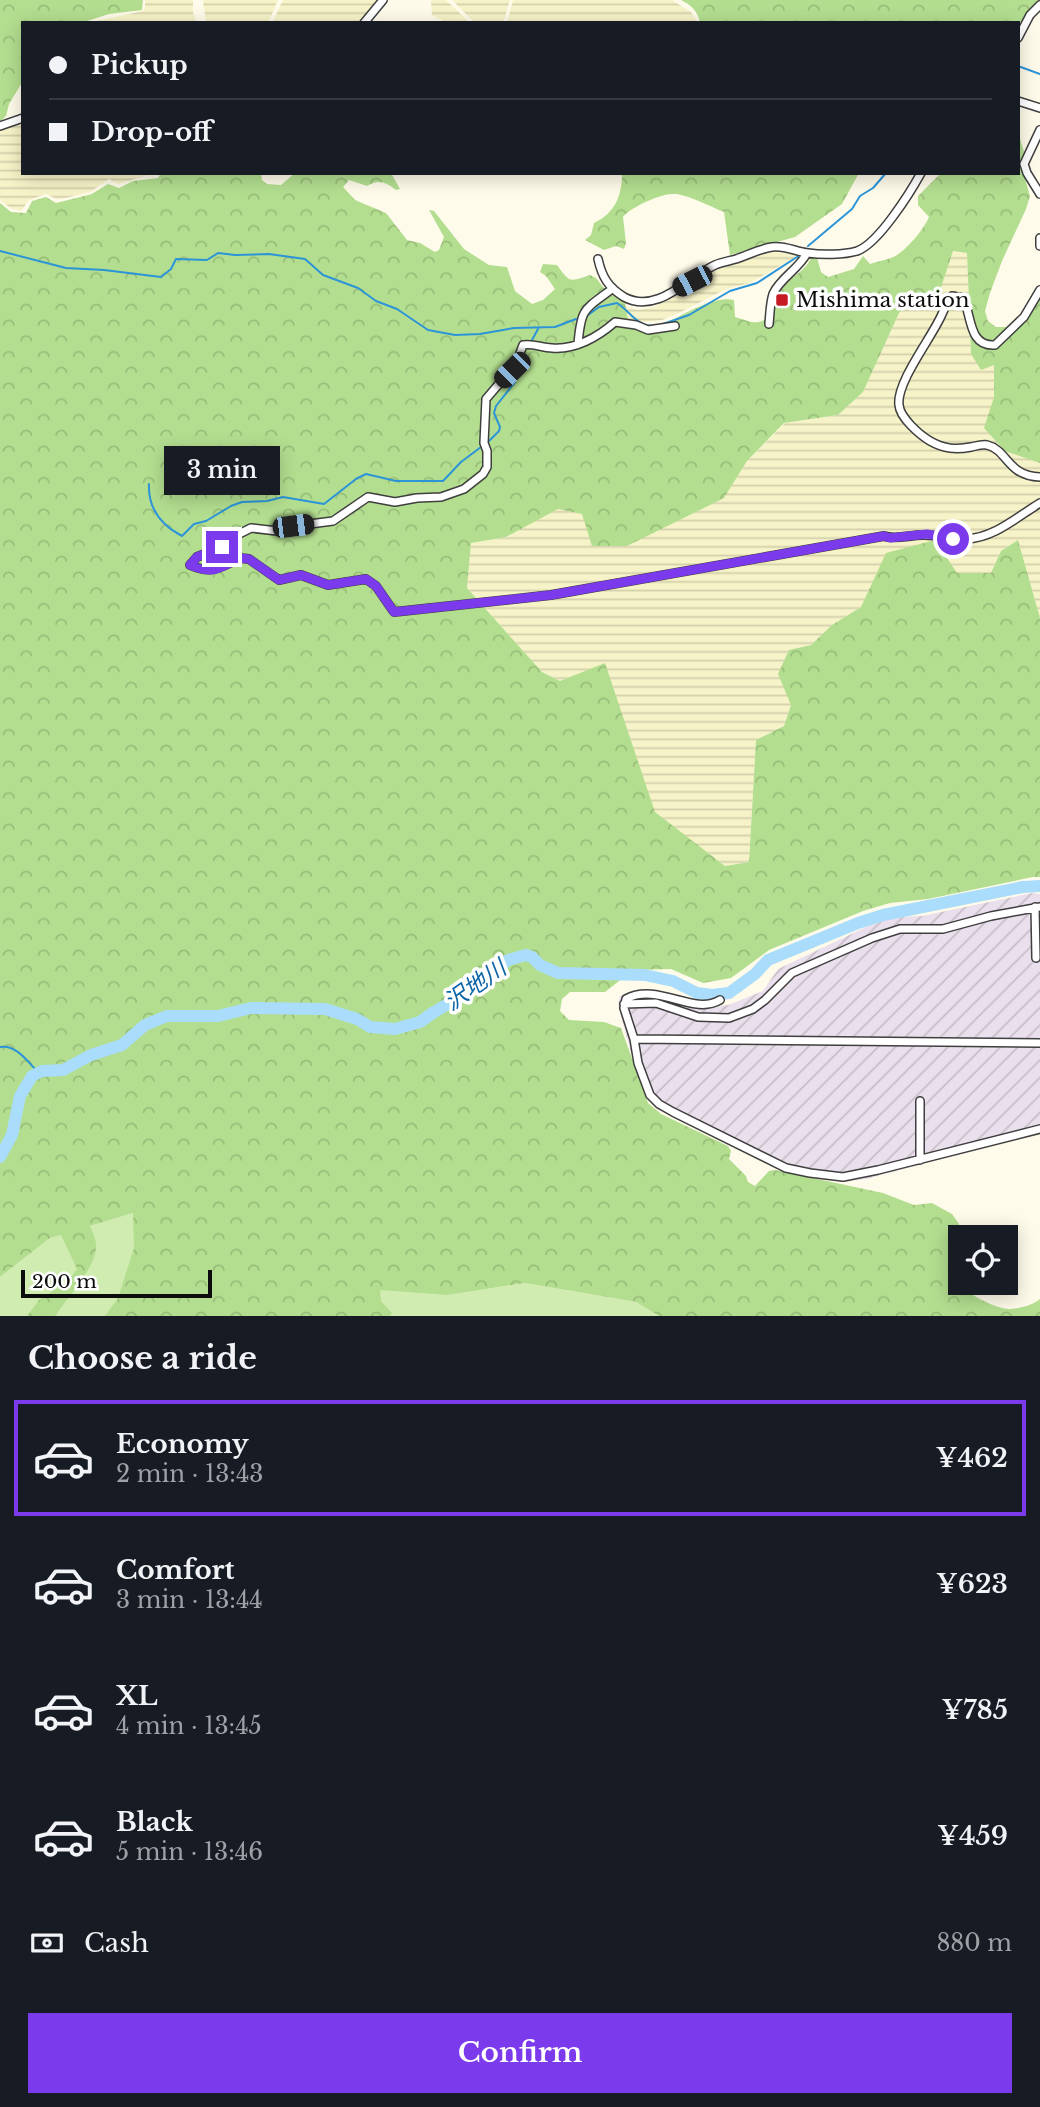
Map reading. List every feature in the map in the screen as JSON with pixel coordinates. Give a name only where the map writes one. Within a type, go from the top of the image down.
[{"type":"street","points":[[366,21],[383,0]]},
{"type":"street","points":[[1020,34],[1030,15],[1040,5]]},
{"type":"street","points":[[1020,102],[1040,108]]},
{"type":"street","points":[[0,126],[21,119]]},
{"type":"street","points":[[1040,130],[1024,164],[1040,194]]},
{"type":"street","points":[[598,259],[605,281],[612,289],[641,303],[650,302],[692,281],[718,264],[767,248],[784,247],[807,253],[858,251],[883,228],[920,175]]},
{"type":"street","points":[[1040,238],[1040,246]]},
{"type":"street","points":[[769,324],[775,290],[807,253]]},
{"type":"street","points":[[578,344],[580,320],[584,310],[612,289]]},
{"type":"street","points":[[1040,290],[1024,317],[995,345],[986,346],[978,341],[971,329],[963,298],[952,296],[947,300],[943,314],[922,347],[900,395],[899,406],[908,421],[931,441],[957,450],[985,444],[1018,472],[1029,477],[1040,477]]},
{"type":"street","points":[[675,326],[648,330],[615,322],[595,338],[578,344],[552,348],[523,345],[516,364],[487,396],[484,443],[487,467],[483,474],[464,489],[441,497],[394,502],[368,497],[333,521],[293,526],[277,531],[251,528],[233,537],[222,547],[197,557],[190,565],[212,570],[240,558],[249,559],[279,580],[301,575],[328,585],[366,579],[376,586],[394,612],[551,595],[884,536],[890,538],[927,534],[969,539],[986,536],[1004,527],[1040,503]]},
{"type":"street","points":[[624,1004],[656,1003],[698,1017],[729,1018],[753,1009],[792,973],[872,938],[900,929],[943,929],[1037,907],[1036,958]]},
{"type":"street","points":[[624,1004],[630,997],[655,994],[706,1005],[720,1000]]},
{"type":"street","points":[[624,1004],[638,1063],[650,1095],[659,1104],[786,1168],[842,1177],[1040,1129]]},
{"type":"street","points":[[634,1040],[1040,1043]]},
{"type":"street","points":[[920,1101],[920,1160]]},
{"type":"shaded area","points":[[145,0],[193,0],[196,21],[96,21],[143,11]]},
{"type":"shaded area","points":[[203,0],[278,0],[269,21],[206,21]]},
{"type":"shaded area","points":[[283,0],[379,0],[362,21],[273,21]]},
{"type":"shaded area","points":[[431,0],[446,0],[468,21],[443,21],[432,15]]},
{"type":"shaded area","points":[[452,0],[510,0],[504,21],[473,21]]},
{"type":"shaded area","points":[[513,0],[672,0],[691,12],[697,21],[508,21]]},
{"type":"shaded area","points":[[21,123],[21,175],[148,175],[118,184],[109,179],[90,192],[66,198],[56,199],[46,194],[29,200],[21,211],[12,209],[1,201],[0,197],[0,130]]},
{"type":"shaded area","points":[[953,251],[967,253],[971,354],[994,364],[994,398],[985,428],[1040,463],[1040,618],[1018,540],[1001,551],[992,573],[957,573],[887,553],[861,607],[832,625],[811,645],[789,650],[791,705],[784,726],[756,740],[749,862],[725,866],[655,813],[605,664],[560,681],[542,672],[467,588],[471,543],[506,537],[558,508],[582,514],[724,498],[747,461],[785,423],[838,415],[863,392],[899,313],[908,305],[938,297]]},
{"type":"shaded area","points":[[765,253],[795,255],[750,283],[726,289],[677,314],[662,320],[644,322],[614,319],[618,304],[638,310],[654,307],[717,270]]},
{"type":"shaded area","points":[[1032,893],[1040,894],[1040,1133],[866,1179],[843,1182],[782,1170],[657,1109],[649,1100],[631,1053],[618,1005],[620,996],[631,991],[655,991],[687,1004],[708,1008],[728,1005],[763,991],[778,969],[868,926],[895,917],[922,916]]},
{"type":"green space","points":[[0,0],[143,0],[142,10],[109,14],[87,21],[21,21],[21,84],[9,104],[6,116],[0,122]]},
{"type":"green space","points":[[681,0],[1039,0],[1020,23],[700,21],[694,9]]},
{"type":"green space","points":[[1020,138],[1024,152],[1021,165],[1030,196],[1002,261],[985,311],[988,321],[996,327],[1017,327],[1025,323],[1040,296],[1040,463],[1005,451],[984,428],[994,397],[994,365],[981,370],[971,354],[967,253],[953,251],[938,297],[908,305],[899,313],[863,392],[838,415],[784,423],[747,461],[724,498],[627,546],[592,546],[582,514],[558,509],[506,537],[471,543],[467,588],[542,672],[560,681],[605,663],[655,812],[725,866],[749,862],[756,740],[784,726],[791,705],[778,674],[789,650],[811,645],[832,625],[861,607],[886,553],[935,540],[957,573],[991,573],[1001,551],[1018,540],[1040,618],[1040,877],[928,899],[890,903],[863,911],[769,950],[731,978],[703,983],[671,969],[633,970],[605,992],[570,992],[562,999],[560,1011],[569,1020],[604,1022],[621,1028],[648,1103],[661,1114],[728,1146],[731,1151],[729,1159],[746,1176],[748,1182],[755,1186],[769,1171],[775,1170],[883,1193],[914,1205],[932,1203],[952,1214],[959,1224],[948,1225],[948,1295],[973,1295],[1009,1309],[1040,1299],[1040,1316],[659,1316],[636,1302],[525,1283],[448,1295],[380,1290],[381,1301],[392,1313],[390,1316],[105,1316],[118,1298],[134,1248],[133,1213],[90,1226],[96,1248],[91,1265],[80,1283],[55,1316],[27,1316],[39,1300],[67,1282],[77,1269],[61,1235],[50,1238],[0,1277],[0,203],[11,212],[26,213],[32,201],[46,197],[56,203],[92,194],[108,184],[119,188],[133,181],[158,178],[160,175],[261,175],[267,184],[281,185],[293,175],[392,175],[400,189],[396,190],[382,182],[367,186],[349,180],[343,187],[355,200],[386,213],[407,240],[420,243],[435,252],[439,250],[444,237],[429,210],[434,211],[464,249],[489,265],[507,267],[515,291],[532,304],[543,300],[555,289],[540,272],[543,264],[557,265],[571,279],[590,275],[625,303],[629,326],[652,334],[692,310],[725,299],[734,300],[735,317],[752,322],[762,321],[771,312],[781,289],[811,258],[817,258],[821,272],[828,277],[854,269],[863,256],[870,264],[894,257],[911,243],[927,222],[929,217],[918,205],[918,196],[939,175],[1020,175]]},
{"type":"green space","points":[[622,175],[858,175],[842,204],[795,237],[730,255],[724,212],[677,194],[648,201],[623,217],[626,243],[624,249],[616,246],[604,250],[585,240],[591,235],[594,223],[612,209],[621,189]]},
{"type":"green space","points":[[209,1190],[259,1217],[448,1295],[525,1283],[636,1302],[659,1316],[0,1316],[0,1277],[50,1238]]},
{"type":"waterway","points":[[1020,67],[1040,74]]},
{"type":"waterway","points":[[808,246],[852,209],[860,196],[873,188],[884,175]]},
{"type":"waterway","points":[[0,251],[66,268],[161,277],[171,269],[176,259],[207,260],[218,253],[269,254],[305,259],[323,275],[358,288],[428,330],[455,335],[514,328],[555,327],[576,319]]},
{"type":"waterway","points":[[660,325],[689,315],[730,291],[757,283],[800,255]]},
{"type":"waterway","points":[[588,315],[599,307],[617,303],[638,321],[655,326]]},
{"type":"waterway","points":[[532,340],[538,329]]},
{"type":"waterway","points":[[488,442],[500,427],[494,413],[496,406],[515,382],[515,371],[523,357]]},
{"type":"waterway","points":[[149,484],[151,501],[157,515],[168,527],[182,536],[194,524],[206,521],[242,502],[283,497],[324,504],[366,474],[396,481],[443,481],[461,462],[481,447]]},
{"type":"waterway","name":"沢地川","points":[[0,1157],[12,1135],[20,1096],[32,1076],[42,1071],[63,1070],[91,1055],[122,1045],[145,1025],[167,1016],[218,1016],[251,1008],[325,1009],[357,1019],[370,1027],[395,1029],[420,1022],[469,992],[508,960],[526,955],[558,973],[645,975],[673,981],[697,993],[729,993],[755,974],[768,960],[858,923],[883,915],[1023,887],[1040,886]]},
{"type":"waterway","points":[[0,1047],[16,1051],[38,1072]]},
{"type":"place","name":"Mishima station","points":[[782,300]]},
{"type":"route","points":[[222,547],[197,557],[190,565],[212,570],[240,558],[249,559],[279,580],[304,575],[328,585],[366,579],[372,581],[394,612],[551,595],[884,536],[890,538],[927,534],[953,539]]}]
